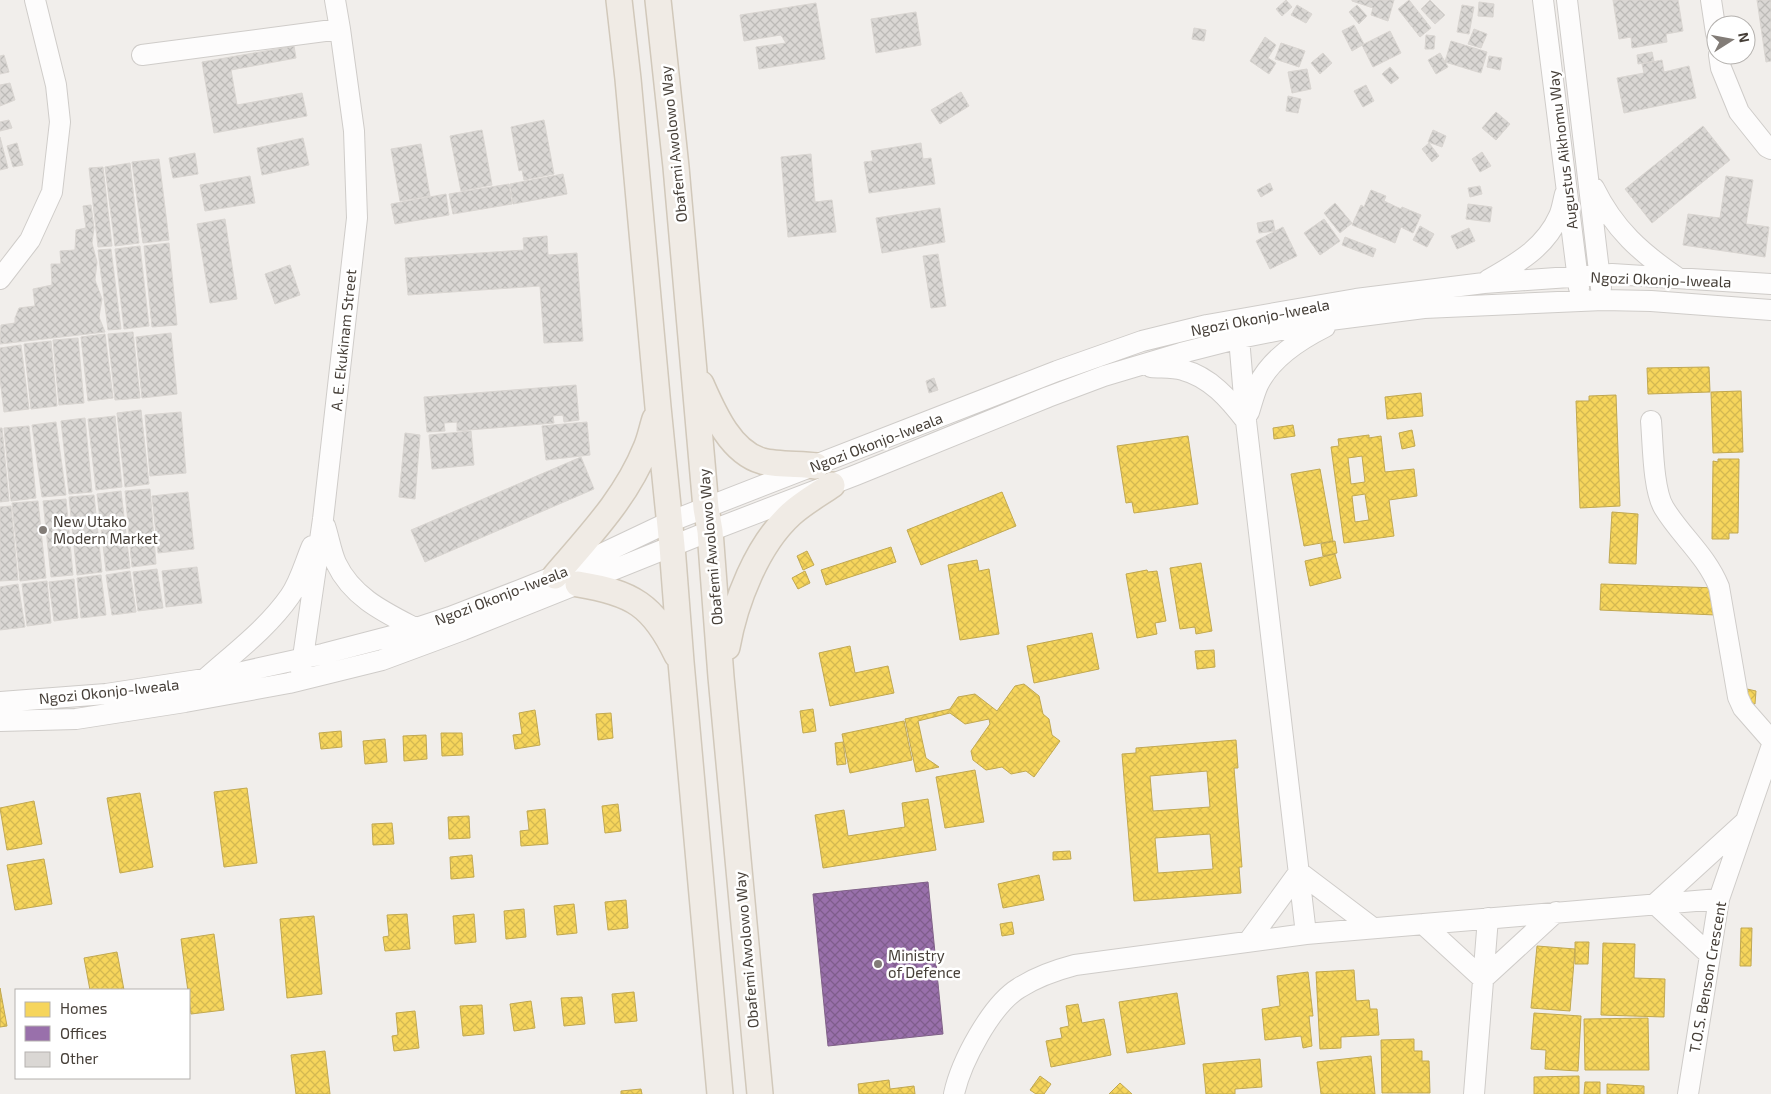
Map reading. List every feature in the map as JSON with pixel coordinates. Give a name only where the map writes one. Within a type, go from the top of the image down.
[{"type":"main road","points":[[619,0],[671,534],[720,1094]]},
{"type":"main road","name":"Obafemi Awolowo Way","points":[[658,0],[676,167],[760,1094]]},
{"type":"main road","points":[[694,367],[718,422],[747,453],[762,461],[816,466]]},
{"type":"main road","points":[[555,576],[595,530],[631,480],[647,447],[658,407]]},
{"type":"main road","points":[[721,677],[732,620],[744,588],[774,532],[792,514],[832,485]]},
{"type":"main road","points":[[578,584],[608,589],[634,600],[653,615],[666,633],[681,662]]},
{"type":"street","points":[[0,279],[30,240],[52,192],[60,122],[56,85],[35,0]]},
{"type":"street","name":"A. E. Ekukinam Street","points":[[300,680],[323,519],[357,218],[354,131],[340,29],[334,0]]},
{"type":"street","name":"Augustus Aikhomu Way","points":[[1543,0],[1581,300]]},
{"type":"street","name":"Augustus Aikhomu Way","points":[[1567,0],[1603,300]]},
{"type":"street","points":[[1711,0],[1713,15]]},
{"type":"street","points":[[142,56],[340,29]]},
{"type":"street","points":[[1721,65],[1739,112],[1771,149]]},
{"type":"street","points":[[1588,177],[1609,216],[1626,236],[1654,262],[1678,278]]},
{"type":"street","points":[[1484,283],[1524,259],[1538,247],[1559,216],[1567,184]]},
{"type":"street","name":"Ngozi Okonjo-Iweala","points":[[708,519],[832,485],[1048,397],[1104,376],[1181,353],[1239,329],[1365,298],[1484,283],[1600,275],[1771,284]]},
{"type":"street","name":"Ngozi Okonjo-Iweala","points":[[0,702],[106,694],[204,680],[302,659],[392,636],[450,617],[671,534],[708,519],[816,466],[1057,371],[1142,341],[1424,308],[1581,300],[1651,300],[1771,310]]},
{"type":"street","points":[[1246,421],[1258,385],[1270,366],[1305,337],[1342,318]]},
{"type":"street","points":[[1239,329],[1246,421],[1306,934]]},
{"type":"street","points":[[1139,366],[1181,369],[1199,375],[1228,398],[1246,421]]},
{"type":"street","points":[[1651,421],[1657,486],[1664,508],[1714,573],[1719,587],[1738,697],[1743,708],[1771,740]]},
{"type":"street","points":[[323,519],[336,562],[345,579],[355,591],[371,604],[415,628]]},
{"type":"street","points":[[204,680],[257,635],[292,594],[323,519]]},
{"type":"street","name":"Ngozi Okonjo-Iweala","points":[[0,721],[76,719],[185,702],[300,680],[382,660],[578,584],[671,534]]},
{"type":"street","name":"T.O.S. Benson Crescent","points":[[1689,1086],[1719,899],[1771,748]]},
{"type":"street","points":[[1655,904],[1746,821]]},
{"type":"street","points":[[1299,872],[1372,928]]},
{"type":"street","points":[[1248,942],[1299,872]]},
{"type":"street","points":[[954,1094],[973,1046],[993,1013],[1017,988],[1048,972],[1075,965],[1306,934],[1719,899]]},
{"type":"street","points":[[1655,904],[1710,955]]},
{"type":"street","points":[[1483,979],[1556,912]]},
{"type":"street","points":[[1459,1094],[1474,1087],[1488,918]]},
{"type":"street","points":[[1424,924],[1483,979]]},
{"type":"street","points":[[1689,1086],[1705,1094]]},
{"type":"building: Homes","points":[[1709,367],[1710,392],[1648,394],[1647,368]]},
{"type":"building: Homes","points":[[1741,391],[1743,452],[1713,453],[1711,392]]},
{"type":"building: Homes","points":[[1421,393],[1423,416],[1387,419],[1385,397]]},
{"type":"building: Homes","points":[[1616,395],[1620,506],[1580,508],[1576,401],[1589,401],[1589,396]]},
{"type":"building: Homes","points":[[1293,425],[1295,436],[1274,439],[1273,428]]},
{"type":"building: Homes","points":[[1412,430],[1415,446],[1402,449],[1399,433]]},
{"type":"building: Homes","points":[[1369,435],[1369,438],[1381,436],[1385,472],[1414,469],[1417,496],[1389,500],[1394,536],[1344,543],[1331,447],[1339,446],[1338,439]],"holes":[[[1362,456],[1365,482],[1351,484],[1348,458]],[[1365,494],[1369,520],[1355,522],[1352,496]]]},
{"type":"building: Homes","points":[[1188,436],[1198,504],[1134,513],[1132,502],[1126,503],[1117,446]]},
{"type":"building: Homes","points":[[1718,459],[1739,459],[1738,533],[1729,533],[1729,539],[1712,539],[1713,461],[1718,462]]},
{"type":"building: Homes","points":[[1320,469],[1333,541],[1304,546],[1291,474]]},
{"type":"building: Homes","points":[[1002,492],[1016,526],[921,565],[907,530]]},
{"type":"building: Homes","points":[[1612,512],[1638,514],[1636,564],[1609,563]]},
{"type":"building: Homes","points":[[1335,541],[1337,553],[1323,556],[1321,544]]},
{"type":"building: Homes","points":[[891,547],[896,562],[826,585],[821,570]]},
{"type":"building: Homes","points":[[807,551],[814,565],[803,570],[797,556]]},
{"type":"building: Homes","points":[[1335,554],[1341,578],[1310,586],[1305,561]]},
{"type":"building: Homes","points":[[977,560],[979,571],[989,569],[999,634],[960,640],[948,565]]},
{"type":"building: Homes","points":[[1201,563],[1212,631],[1196,634],[1195,627],[1180,629],[1170,568]]},
{"type":"building: Homes","points":[[1147,570],[1148,572],[1157,571],[1166,621],[1155,623],[1157,634],[1137,638],[1126,574]]},
{"type":"building: Homes","points":[[805,571],[810,583],[798,589],[792,578]]},
{"type":"building: Homes","points":[[1601,584],[1717,588],[1716,615],[1600,610]]},
{"type":"building: Homes","points":[[1092,633],[1099,669],[1034,683],[1027,646]]},
{"type":"building: Homes","points":[[850,646],[855,673],[888,666],[894,693],[830,706],[819,653]]},
{"type":"building: Homes","points":[[1214,650],[1215,667],[1197,669],[1195,651]]},
{"type":"building: Homes","points":[[1024,684],[1039,696],[1043,714],[1049,719],[1052,735],[1060,741],[1034,777],[1026,771],[1011,774],[1002,767],[986,770],[973,760],[971,751],[990,724],[989,719],[965,724],[950,713],[918,721],[926,758],[939,767],[916,772],[905,719],[950,709],[958,697],[975,694],[997,711],[1015,686]]},
{"type":"building: Homes","points":[[1747,689],[1756,691],[1755,704],[1745,703]]},
{"type":"building: Homes","points":[[813,709],[816,731],[803,733],[800,711]]},
{"type":"building: Homes","points":[[535,710],[540,745],[515,749],[513,735],[522,734],[519,713]]},
{"type":"building: Homes","points":[[611,713],[613,738],[598,740],[596,714]]},
{"type":"building: Homes","points":[[904,721],[912,760],[850,773],[842,734]]},
{"type":"building: Homes","points":[[341,731],[342,747],[321,749],[319,733]]},
{"type":"building: Homes","points":[[441,733],[462,733],[463,755],[442,756]]},
{"type":"building: Homes","points":[[426,735],[427,759],[404,761],[403,736]]},
{"type":"building: Homes","points":[[385,739],[387,762],[365,764],[363,741]]},
{"type":"building: Homes","points":[[1236,740],[1238,768],[1234,768],[1242,867],[1239,867],[1241,893],[1134,901],[1122,754],[1136,753],[1136,748]],"holes":[[[1207,771],[1210,807],[1153,811],[1150,776]],[[1210,834],[1213,869],[1158,873],[1155,838]]]},
{"type":"building: Homes","points":[[843,742],[846,764],[837,765],[835,743]]},
{"type":"building: Homes","points":[[975,770],[984,822],[945,828],[936,777]]},
{"type":"building: Homes","points":[[247,788],[257,863],[224,867],[214,792]]},
{"type":"building: Homes","points":[[140,793],[153,867],[120,873],[107,798]]},
{"type":"building: Homes","points":[[928,799],[936,850],[823,868],[815,815],[844,810],[848,836],[905,827],[902,803]]},
{"type":"building: Homes","points":[[34,801],[42,844],[7,850],[0,808]]},
{"type":"building: Homes","points":[[618,804],[621,831],[605,833],[602,806]]},
{"type":"building: Homes","points":[[545,809],[548,844],[521,846],[520,831],[529,830],[527,811]]},
{"type":"building: Homes","points":[[469,816],[470,838],[449,839],[448,817]]},
{"type":"building: Homes","points":[[392,823],[394,844],[373,845],[372,824]]},
{"type":"building: Homes","points":[[1070,851],[1071,859],[1053,860],[1053,852]]},
{"type":"building: Homes","points":[[472,855],[474,877],[451,879],[450,857]]},
{"type":"building: Homes","points":[[44,859],[52,904],[15,910],[7,865]]},
{"type":"building: Homes","points":[[1039,875],[1044,900],[1003,908],[998,884]]},
{"type":"building: Homes","points":[[626,900],[628,928],[608,930],[605,902]]},
{"type":"building: Homes","points":[[574,904],[577,933],[557,935],[554,906]]},
{"type":"building: Homes","points":[[524,909],[526,937],[506,939],[504,911]]},
{"type":"building: Homes","points":[[407,914],[410,949],[385,951],[383,937],[389,936],[387,915]]},
{"type":"building: Homes","points":[[474,914],[476,942],[455,944],[453,916]]},
{"type":"building: Homes","points":[[314,916],[322,994],[287,998],[280,919]]},
{"type":"building: Homes","points":[[1012,922],[1014,934],[1002,936],[1000,924]]},
{"type":"building: Homes","points":[[1741,928],[1752,928],[1751,966],[1740,966]]},
{"type":"building: Homes","points":[[214,934],[224,1010],[191,1014],[190,989],[188,989],[181,939]]},
{"type":"building: Homes","points":[[1575,942],[1589,942],[1588,964],[1575,964]]},
{"type":"building: Homes","points":[[1603,943],[1635,944],[1634,978],[1665,979],[1664,1017],[1601,1015]]},
{"type":"building: Homes","points":[[1537,946],[1575,949],[1570,1011],[1531,1008]]},
{"type":"building: Homes","points":[[117,952],[124,989],[90,989],[84,958]]},
{"type":"building: Homes","points":[[1354,970],[1356,1001],[1369,1000],[1370,1009],[1377,1009],[1379,1035],[1341,1037],[1341,1048],[1320,1049],[1316,972]]},
{"type":"building: Homes","points":[[1308,972],[1313,1016],[1309,1016],[1312,1046],[1303,1048],[1301,1036],[1265,1040],[1262,1009],[1280,1006],[1277,976]]},
{"type":"building: Homes","points":[[0,988],[7,1026],[0,1027]]},
{"type":"building: Homes","points":[[634,992],[637,1021],[615,1023],[612,994]]},
{"type":"building: Homes","points":[[1177,993],[1185,1044],[1127,1053],[1119,1002]]},
{"type":"building: Homes","points":[[582,997],[585,1024],[564,1026],[561,998]]},
{"type":"building: Homes","points":[[531,1001],[535,1028],[514,1031],[510,1004]]},
{"type":"building: Homes","points":[[1078,1004],[1082,1023],[1104,1019],[1111,1055],[1051,1067],[1046,1041],[1062,1038],[1060,1028],[1069,1026],[1066,1006]]},
{"type":"building: Homes","points":[[482,1005],[484,1034],[463,1036],[460,1006]]},
{"type":"building: Homes","points":[[415,1011],[419,1048],[394,1051],[392,1036],[398,1035],[396,1013]]},
{"type":"building: Homes","points":[[1534,1013],[1581,1016],[1578,1071],[1545,1069],[1546,1050],[1531,1049]]},
{"type":"building: Homes","points":[[1648,1018],[1649,1070],[1585,1070],[1584,1019]]},
{"type":"building: Homes","points":[[1414,1039],[1414,1051],[1422,1051],[1422,1061],[1429,1061],[1430,1093],[1382,1093],[1381,1040]]},
{"type":"building: Homes","points":[[325,1051],[330,1094],[296,1094],[291,1055]]},
{"type":"building: Homes","points":[[1371,1056],[1375,1094],[1321,1094],[1317,1062]]},
{"type":"building: Homes","points":[[1260,1059],[1262,1087],[1235,1089],[1235,1094],[1206,1094],[1203,1064]]},
{"type":"building: Homes","points":[[1040,1076],[1051,1084],[1044,1094],[1036,1094],[1030,1090]]},
{"type":"building: Homes","points":[[1579,1076],[1579,1094],[1534,1094],[1534,1077]]},
{"type":"building: Homes","points":[[889,1080],[890,1089],[914,1086],[915,1094],[859,1094],[858,1084]]},
{"type":"building: Homes","points":[[1585,1082],[1600,1082],[1600,1094],[1584,1094]]},
{"type":"building: Homes","points":[[1120,1083],[1132,1094],[1109,1094]]},
{"type":"building: Homes","points":[[1607,1084],[1644,1086],[1644,1094],[1607,1094]]},
{"type":"building: Homes","points":[[641,1089],[642,1094],[621,1094],[621,1091]]},
{"type":"building: Offices","name":"Ministry of Defence","points":[[928,882],[943,1034],[828,1046],[813,894]]},
{"type":"building: Other","points":[[1286,0],[1292,7],[1282,16],[1276,9]]},
{"type":"building: Other","points":[[1352,0],[1394,0],[1388,21],[1371,15],[1373,8]]},
{"type":"building: Other","points":[[1409,0],[1431,28],[1420,37],[1398,9]]},
{"type":"building: Other","points":[[1430,0],[1445,15],[1435,24],[1421,9]]},
{"type":"building: Other","points":[[1613,0],[1678,0],[1683,31],[1666,34],[1667,42],[1632,48],[1631,37],[1619,39]]},
{"type":"building: Other","points":[[1757,0],[1771,0],[1771,61],[1766,62]]},
{"type":"building: Other","points":[[1479,2],[1494,4],[1493,17],[1478,16]]},
{"type":"building: Other","points":[[816,3],[825,59],[759,69],[756,47],[786,43],[781,35],[744,41],[740,15]]},
{"type":"building: Other","points":[[1297,5],[1312,14],[1306,23],[1291,15]]},
{"type":"building: Other","points":[[1357,5],[1367,16],[1359,24],[1349,12]]},
{"type":"building: Other","points":[[1462,5],[1474,7],[1469,34],[1457,32]]},
{"type":"building: Other","points":[[916,12],[921,45],[876,53],[871,19]]},
{"type":"building: Other","points":[[1354,25],[1364,44],[1352,51],[1342,31]]},
{"type":"building: Other","points":[[1194,28],[1206,30],[1204,41],[1192,39]]},
{"type":"building: Other","points":[[1474,29],[1487,34],[1481,48],[1468,44]]},
{"type":"building: Other","points":[[1390,31],[1401,53],[1373,67],[1362,45]]},
{"type":"building: Other","points":[[1426,35],[1435,36],[1434,49],[1425,49]]},
{"type":"building: Other","points":[[1265,37],[1276,45],[1268,58],[1276,63],[1269,74],[1250,61]]},
{"type":"building: Other","points":[[1451,41],[1487,52],[1481,73],[1445,62]]},
{"type":"building: Other","points":[[1281,43],[1305,51],[1299,67],[1275,59]]},
{"type":"building: Other","points":[[294,46],[296,58],[231,70],[237,105],[302,93],[307,116],[214,133],[202,62]]},
{"type":"building: Other","points":[[1652,52],[1654,61],[1638,64],[1637,55]]},
{"type":"building: Other","points":[[1323,53],[1332,63],[1320,74],[1311,63]]},
{"type":"building: Other","points":[[1440,53],[1448,67],[1436,74],[1428,60]]},
{"type":"building: Other","points":[[4,55],[9,72],[0,74],[0,56]]},
{"type":"building: Other","points":[[1489,56],[1502,58],[1500,70],[1487,67]]},
{"type":"building: Other","points":[[1662,60],[1664,72],[1689,66],[1696,98],[1624,113],[1617,78],[1644,73],[1642,64]]},
{"type":"building: Other","points":[[1390,67],[1399,78],[1391,84],[1382,74]]},
{"type":"building: Other","points":[[1307,69],[1311,89],[1292,93],[1288,72]]},
{"type":"building: Other","points":[[10,83],[15,100],[0,106],[0,85]]},
{"type":"building: Other","points":[[1366,85],[1374,101],[1363,107],[1354,91]]},
{"type":"building: Other","points":[[961,92],[969,106],[940,124],[931,110]]},
{"type":"building: Other","points":[[1288,96],[1301,99],[1298,113],[1286,111]]},
{"type":"building: Other","points":[[1496,112],[1510,124],[1496,140],[1482,128]]},
{"type":"building: Other","points":[[9,120],[12,128],[0,131],[0,122]]},
{"type":"building: Other","points":[[544,120],[554,174],[524,180],[522,170],[519,171],[511,127]]},
{"type":"building: Other","points":[[1703,126],[1730,160],[1652,223],[1625,189]]},
{"type":"building: Other","points":[[482,130],[492,185],[461,191],[450,136]]},
{"type":"building: Other","points":[[1433,130],[1446,136],[1442,147],[1428,142]]},
{"type":"building: Other","points":[[0,137],[8,168],[0,170]]},
{"type":"building: Other","points":[[303,138],[309,165],[262,175],[257,148]]},
{"type":"building: Other","points":[[17,143],[23,165],[13,167],[7,146]]},
{"type":"building: Other","points":[[921,143],[923,159],[931,158],[935,184],[869,193],[864,162],[873,161],[871,151]]},
{"type":"building: Other","points":[[1429,143],[1439,156],[1432,162],[1422,149]]},
{"type":"building: Other","points":[[421,144],[430,196],[400,201],[391,149]]},
{"type":"building: Other","points":[[1482,152],[1491,166],[1480,172],[1472,159]]},
{"type":"building: Other","points":[[195,153],[198,174],[173,178],[169,158]]},
{"type":"building: Other","points":[[811,154],[815,202],[832,200],[836,232],[788,237],[781,157]]},
{"type":"building: Other","points":[[159,159],[169,240],[143,243],[132,162]]},
{"type":"building: Other","points":[[130,163],[139,243],[115,246],[105,167]]},
{"type":"building: Other","points":[[103,167],[112,246],[98,247],[89,168]]},
{"type":"building: Other","points":[[563,174],[567,194],[513,204],[510,184]]},
{"type":"building: Other","points":[[250,176],[255,203],[205,211],[200,185]]},
{"type":"building: Other","points":[[1726,176],[1753,180],[1746,224],[1769,227],[1765,257],[1683,245],[1688,214],[1720,218]]},
{"type":"building: Other","points":[[1270,183],[1273,190],[1261,197],[1257,190]]},
{"type":"building: Other","points":[[509,184],[512,204],[453,214],[449,194]]},
{"type":"building: Other","points":[[1480,186],[1482,194],[1470,197],[1468,188]]},
{"type":"building: Other","points":[[1371,190],[1386,196],[1384,201],[1421,215],[1413,233],[1401,227],[1395,243],[1352,225],[1361,205],[1364,207]]},
{"type":"building: Other","points":[[446,194],[449,215],[395,224],[391,204]]},
{"type":"building: Other","points":[[1335,203],[1352,223],[1340,233],[1324,213]]},
{"type":"building: Other","points":[[1468,204],[1492,207],[1490,222],[1466,219]]},
{"type":"building: Other","points":[[91,205],[94,228],[92,243],[97,262],[95,280],[102,299],[99,317],[105,332],[0,344],[1,325],[15,323],[19,308],[35,306],[33,289],[52,285],[51,264],[61,264],[60,251],[75,250],[76,230],[86,228],[83,206]]},
{"type":"building: Other","points":[[940,208],[945,242],[882,253],[876,218]]},
{"type":"building: Other","points":[[225,219],[237,299],[210,303],[197,224]]},
{"type":"building: Other","points":[[1324,219],[1340,241],[1320,255],[1304,233]]},
{"type":"building: Other","points":[[1273,220],[1275,231],[1259,233],[1257,223]]},
{"type":"building: Other","points":[[1420,226],[1434,234],[1427,247],[1413,240]]},
{"type":"building: Other","points":[[1283,227],[1297,256],[1270,269],[1256,241]]},
{"type":"building: Other","points":[[1469,228],[1475,241],[1457,249],[1451,236]]},
{"type":"building: Other","points":[[547,236],[548,255],[577,253],[583,341],[544,343],[540,286],[408,295],[405,258],[524,250],[523,238]]},
{"type":"building: Other","points":[[1345,237],[1376,249],[1373,257],[1342,245]]},
{"type":"building: Other","points":[[169,243],[177,325],[152,327],[144,246]]},
{"type":"building: Other","points":[[140,246],[149,326],[124,329],[115,249]]},
{"type":"building: Other","points":[[111,249],[121,329],[108,330],[98,250]]},
{"type":"building: Other","points":[[938,254],[946,306],[931,308],[923,256]]},
{"type":"building: Other","points":[[290,265],[300,295],[275,304],[265,274]]},
{"type":"building: Other","points":[[133,332],[140,398],[115,400],[108,334]]},
{"type":"building: Other","points":[[171,333],[177,394],[142,398],[136,337]]},
{"type":"building: Other","points":[[105,334],[113,398],[88,401],[81,337]]},
{"type":"building: Other","points":[[78,338],[84,403],[59,405],[53,340]]},
{"type":"building: Other","points":[[51,341],[57,406],[31,409],[24,344]]},
{"type":"building: Other","points":[[21,345],[29,409],[4,412],[0,379],[0,348]]},
{"type":"building: Other","points":[[934,378],[938,390],[929,393],[926,381]]},
{"type":"building: Other","points":[[576,385],[579,420],[564,422],[563,415],[553,416],[554,423],[457,431],[457,422],[444,423],[445,431],[427,432],[424,397]]},
{"type":"building: Other","points":[[141,410],[149,484],[125,487],[117,413]]},
{"type":"building: Other","points":[[181,412],[186,473],[150,476],[145,415]]},
{"type":"building: Other","points":[[115,416],[122,487],[96,490],[88,419]]},
{"type":"building: Other","points":[[85,418],[92,492],[69,494],[61,421]]},
{"type":"building: Other","points":[[56,422],[66,495],[42,497],[32,425]]},
{"type":"building: Other","points":[[587,422],[590,455],[546,460],[542,426]]},
{"type":"building: Other","points":[[29,426],[36,498],[11,501],[4,428]]},
{"type":"building: Other","points":[[0,428],[2,428],[9,501],[0,502]]},
{"type":"building: Other","points":[[471,431],[474,465],[432,469],[429,435]]},
{"type":"building: Other","points":[[405,433],[420,435],[415,499],[399,497]]},
{"type":"building: Other","points":[[581,457],[594,489],[425,562],[411,530]]},
{"type":"building: Other","points":[[150,489],[156,564],[132,567],[125,491]]},
{"type":"building: Other","points":[[121,491],[130,568],[106,571],[97,494]]},
{"type":"building: Other","points":[[188,492],[194,549],[158,553],[152,496]]},
{"type":"building: Other","points":[[94,495],[102,572],[77,575],[69,497]]},
{"type":"building: Other","points":[[66,499],[73,575],[51,577],[43,501]]},
{"type":"building: Other","points":[[38,501],[46,578],[20,581],[12,503]]},
{"type":"building: Other","points":[[11,506],[18,580],[0,581],[0,507]]},
{"type":"building: Other","points":[[197,567],[202,603],[166,607],[162,571]]},
{"type":"building: Other","points":[[157,569],[163,608],[138,611],[133,572]]},
{"type":"building: Other","points":[[130,571],[136,612],[112,615],[106,575]]},
{"type":"building: Other","points":[[101,575],[106,615],[81,618],[77,578]]},
{"type":"building: Other","points":[[74,579],[78,618],[54,621],[49,582]]},
{"type":"building: Other","points":[[47,581],[51,623],[27,626],[22,584]]},
{"type":"building: Other","points":[[18,584],[25,627],[0,630],[0,587]]},
{"type":"place","name":"New Utako Modern Market","points":[[43,530]]},
{"type":"place","name":"Ministry of Defence","points":[[878,964]]}]
